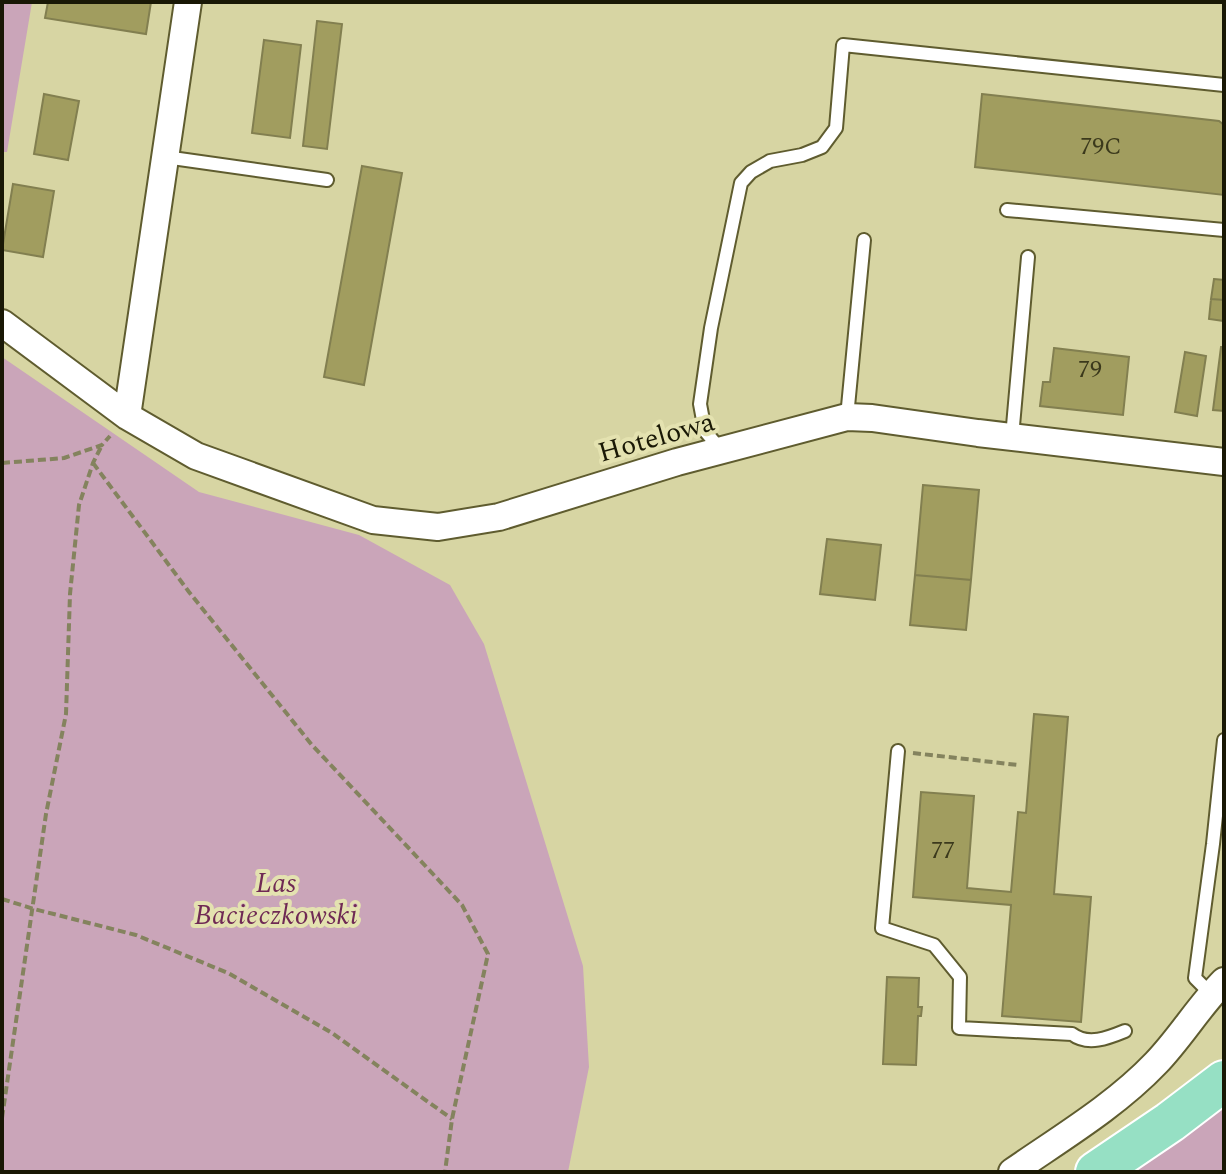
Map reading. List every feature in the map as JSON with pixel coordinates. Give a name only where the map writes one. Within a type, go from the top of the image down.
[{"type":"main road","points":[[1096,1172],[1224,1081]]},
{"type":"street","points":[[127,416],[188,2]]},
{"type":"street","name":"Hotelowa","points":[[2,323],[127,416],[196,456],[373,520],[438,527],[499,517],[677,462],[847,417],[1224,462]]},
{"type":"street","points":[[1012,1172],[1129,1088],[1156,1064],[1218,987]]},
{"type":"lane","points":[[721,450],[705,431],[700,404],[711,328],[741,183],[751,172],[770,161],[802,155],[822,147],[836,128],[843,45],[1224,85]]},
{"type":"lane","points":[[165,157],[327,180]]},
{"type":"lane","points":[[1007,210],[1224,230]]},
{"type":"lane","points":[[847,417],[864,240]]},
{"type":"lane","points":[[1012,437],[1028,257]]},
{"type":"lane","points":[[1218,987],[1195,978],[1224,740]]},
{"type":"lane","points":[[898,751],[882,928],[934,945],[960,977],[959,1028],[1072,1034],[1078,1039],[1102,1040],[1125,1031]]},
{"type":"path","points":[[2,1118],[46,814],[66,714],[70,594],[79,505],[102,445],[127,416]]},
{"type":"path","points":[[2,463],[64,458],[102,445]]},
{"type":"path","points":[[93,463],[189,592],[312,745],[462,905],[488,954],[452,1119],[445,1172]]},
{"type":"path","points":[[898,751],[1018,765]]},
{"type":"path","points":[[2,899],[136,935],[228,973],[332,1033],[452,1119]]},
{"type":"green space","points":[[2,2],[32,2],[7,152],[2,152]]},
{"type":"green space","name":"Las Bacieczkowski","points":[[2,357],[199,492],[359,535],[450,585],[484,644],[583,966],[589,1067],[568,1172],[2,1172]]},
{"type":"green space","points":[[1224,1092],[1224,1172],[1118,1172]]},
{"type":"building","points":[[48,2],[151,2],[146,34],[45,18]]},
{"type":"building","points":[[317,21],[342,24],[327,149],[303,146]]},
{"type":"building","points":[[264,40],[301,45],[290,138],[252,133]]},
{"type":"building","points":[[44,94],[79,101],[68,160],[34,154]]},
{"type":"building","points":[[982,94],[1219,121],[1224,125],[1224,195],[975,167]]},
{"type":"building","points":[[362,166],[402,173],[364,385],[324,377]]},
{"type":"building","points":[[13,184],[54,191],[43,257],[2,250]]},
{"type":"building","points":[[1214,279],[1224,280],[1224,300],[1211,299]]},
{"type":"building","points":[[1211,299],[1224,300],[1224,321],[1209,319]]},
{"type":"building","points":[[1221,347],[1224,347],[1224,411],[1213,410]]},
{"type":"building","points":[[1054,348],[1129,357],[1123,415],[1040,406],[1043,382],[1050,382]]},
{"type":"building","points":[[1185,352],[1206,356],[1197,416],[1175,412]]},
{"type":"building","points":[[923,485],[979,490],[971,580],[915,575]]},
{"type":"building","points":[[827,539],[881,545],[875,600],[820,594]]},
{"type":"building","points":[[915,575],[971,580],[966,630],[910,625]]},
{"type":"building","points":[[1034,714],[1068,717],[1054,894],[1091,897],[1081,1022],[1002,1016],[1011,905],[913,897],[921,792],[974,796],[967,888],[1011,892],[1018,812],[1026,813]]},
{"type":"building","points":[[887,977],[919,978],[918,1007],[922,1007],[921,1016],[918,1016],[916,1065],[883,1064]]}]
